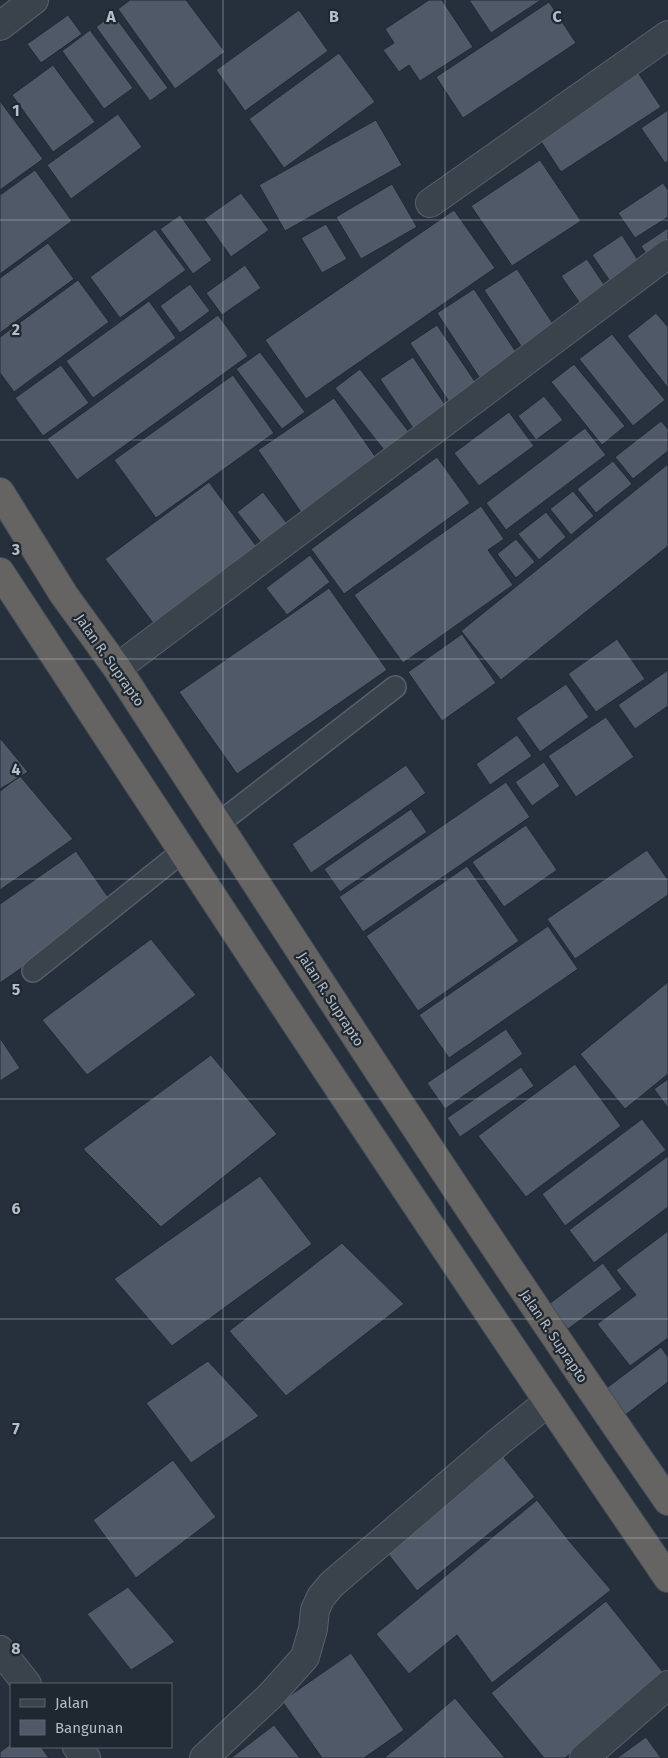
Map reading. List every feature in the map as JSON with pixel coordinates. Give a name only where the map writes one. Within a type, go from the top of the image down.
[{"type":"highway","name":"Jalan R. Suprapto","points":[[0,492],[64,595],[117,668],[430,1152],[587,1385],[668,1501]]},
{"type":"highway","points":[[0,572],[548,1402],[668,1578]]},
{"type":"highway","points":[[31,620],[64,595]]},
{"type":"street","points":[[0,26],[34,0]]},
{"type":"street","points":[[430,203],[668,34]]},
{"type":"street","points":[[117,668],[668,254]]},
{"type":"street","points":[[204,1758],[270,1696],[305,1657],[313,1629],[315,1610],[332,1584],[548,1402]]},
{"type":"street","points":[[584,1758],[668,1685]]},
{"type":"street","points":[[78,1748],[86,1758]]},
{"type":"lane","points":[[218,824],[395,688]]},
{"type":"lane","points":[[33,971],[183,851]]},
{"type":"building","points":[[130,0],[186,0],[225,52],[175,89],[118,9]]},
{"type":"building","points":[[429,0],[442,0],[473,47],[420,81],[409,65],[399,72],[383,50],[394,43],[385,29]]},
{"type":"building","points":[[469,0],[541,0],[491,33]]},
{"type":"building","points":[[549,2],[576,43],[463,118],[436,77]]},
{"type":"building","points":[[299,10],[328,51],[245,111],[216,70]]},
{"type":"building","points":[[113,14],[168,88],[150,101],[96,27]]},
{"type":"building","points":[[68,15],[82,34],[41,63],[27,44]]},
{"type":"building","points":[[90,30],[133,88],[104,109],[62,51]]},
{"type":"building","points":[[339,53],[375,102],[284,168],[249,119]]},
{"type":"building","points":[[53,65],[95,122],[53,152],[12,95]]},
{"type":"building","points":[[635,68],[661,107],[561,172],[536,134]]},
{"type":"building","points":[[0,101],[43,159],[0,190]]},
{"type":"building","points":[[668,110],[668,161],[665,163],[641,128]]},
{"type":"building","points":[[118,114],[142,147],[71,199],[47,165]]},
{"type":"building","points":[[376,120],[402,165],[285,231],[259,185]]},
{"type":"building","points":[[540,160],[581,221],[512,266],[471,206]]},
{"type":"building","points":[[35,170],[72,221],[0,274],[0,195]]},
{"type":"building","points":[[663,183],[668,190],[668,217],[635,238],[618,213]]},
{"type":"building","points":[[392,184],[417,227],[361,259],[336,217]]},
{"type":"building","points":[[241,193],[269,230],[231,257],[204,219]]},
{"type":"building","points":[[454,210],[495,268],[306,399],[265,340]]},
{"type":"building","points":[[180,215],[212,260],[193,274],[160,229]]},
{"type":"building","points":[[326,224],[347,259],[322,273],[301,238]]},
{"type":"building","points":[[668,228],[668,250],[651,261],[641,246]]},
{"type":"building","points":[[155,229],[186,270],[120,318],[90,277]]},
{"type":"building","points":[[622,235],[643,268],[614,287],[592,255]]},
{"type":"building","points":[[48,243],[74,279],[0,333],[0,278]]},
{"type":"building","points":[[587,259],[611,295],[586,312],[561,276]]},
{"type":"building","points":[[245,265],[261,288],[222,315],[206,293]]},
{"type":"building","points":[[517,269],[559,333],[527,355],[484,290]]},
{"type":"building","points":[[78,280],[109,322],[14,392],[0,373],[0,337]]},
{"type":"building","points":[[190,284],[210,311],[180,333],[160,306]]},
{"type":"building","points":[[474,289],[522,361],[485,386],[437,313]]},
{"type":"building","points":[[149,301],[176,338],[93,398],[66,361]]},
{"type":"building","points":[[656,313],[668,327],[668,388],[627,336]]},
{"type":"building","points":[[218,315],[248,356],[77,480],[47,439]]},
{"type":"building","points":[[437,325],[482,392],[454,409],[410,343]]},
{"type":"building","points":[[612,334],[665,400],[633,426],[579,359]]},
{"type":"building","points":[[260,352],[305,412],[282,429],[236,369]]},
{"type":"building","points":[[413,357],[450,412],[417,434],[380,379]]},
{"type":"building","points":[[574,364],[625,426],[602,445],[551,382]]},
{"type":"building","points":[[61,365],[89,403],[43,436],[15,398]]},
{"type":"building","points":[[360,369],[416,441],[392,460],[335,388]]},
{"type":"building","points":[[233,375],[274,433],[156,518],[114,460]]},
{"type":"building","points":[[544,396],[563,420],[536,440],[518,416]]},
{"type":"building","points":[[334,398],[382,466],[305,518],[258,450]]},
{"type":"building","points":[[509,412],[534,446],[479,486],[454,453]]},
{"type":"building","points":[[661,421],[668,429],[668,451],[633,479],[615,457]]},
{"type":"building","points":[[585,428],[606,455],[506,530],[486,503]]},
{"type":"building","points":[[437,457],[470,503],[344,594],[311,549]]},
{"type":"building","points":[[613,461],[632,484],[596,513],[577,489]]},
{"type":"building","points":[[668,464],[668,546],[501,680],[461,631]]},
{"type":"building","points":[[209,482],[262,554],[159,631],[105,559]]},
{"type":"building","points":[[573,491],[594,516],[571,535],[550,509]]},
{"type":"building","points":[[263,492],[292,530],[267,550],[237,512]]},
{"type":"building","points":[[481,506],[504,539],[488,550],[513,585],[403,663],[354,595]]},
{"type":"building","points":[[546,512],[566,537],[539,560],[518,534]]},
{"type":"building","points":[[516,539],[535,562],[516,578],[497,554]]},
{"type":"building","points":[[310,555],[330,582],[287,615],[266,588]]},
{"type":"building","points":[[329,588],[387,670],[237,774],[179,692]]},
{"type":"building","points":[[462,634],[496,683],[442,721],[408,672]]},
{"type":"building","points":[[617,639],[645,679],[596,712],[568,674]]},
{"type":"building","points":[[668,670],[668,706],[635,729],[618,705]]},
{"type":"building","points":[[566,684],[589,717],[540,752],[516,718]]},
{"type":"building","points":[[606,717],[634,757],[576,797],[548,756]]},
{"type":"building","points":[[517,735],[532,756],[490,785],[476,764]]},
{"type":"building","points":[[0,738],[28,772],[0,789]]},
{"type":"building","points":[[544,762],[560,786],[532,806],[515,782]]},
{"type":"building","points":[[406,765],[426,793],[311,873],[292,844]]},
{"type":"building","points":[[20,776],[73,839],[0,890],[0,791]]},
{"type":"building","points":[[506,782],[530,817],[363,932],[339,897]]},
{"type":"building","points":[[411,809],[427,832],[340,892],[324,869]]},
{"type":"building","points":[[526,825],[557,870],[504,907],[472,862]]},
{"type":"building","points":[[647,850],[668,880],[668,895],[575,959],[547,919]]},
{"type":"building","points":[[76,851],[113,904],[0,983],[0,904]]},
{"type":"building","points":[[467,866],[519,941],[418,1011],[366,936]]},
{"type":"building","points":[[548,926],[578,969],[449,1058],[419,1015]]},
{"type":"building","points":[[151,939],[196,995],[87,1075],[42,1020]]},
{"type":"building","points":[[668,982],[668,1074],[625,1109],[580,1054]]},
{"type":"building","points":[[506,1029],[523,1054],[445,1109],[427,1083]]},
{"type":"building","points":[[0,1038],[20,1068],[0,1081]]},
{"type":"building","points":[[211,1055],[277,1134],[161,1227],[83,1149]]},
{"type":"building","points":[[575,1064],[621,1126],[526,1197],[478,1136]]},
{"type":"building","points":[[521,1067],[534,1086],[460,1137],[447,1118]]},
{"type":"building","points":[[668,1079],[668,1108],[654,1089]]},
{"type":"building","points":[[642,1119],[666,1150],[565,1226],[542,1194]]},
{"type":"building","points":[[668,1156],[668,1207],[594,1263],[569,1230]]},
{"type":"building","points":[[260,1176],[312,1244],[172,1346],[114,1279]]},
{"type":"building","points":[[668,1231],[668,1338],[630,1366],[597,1324],[636,1295],[616,1270]]},
{"type":"building","points":[[342,1243],[404,1304],[286,1396],[229,1331]]},
{"type":"building","points":[[603,1263],[622,1289],[568,1329],[549,1304]]},
{"type":"building","points":[[661,1347],[668,1357],[668,1382],[624,1416],[604,1390]]},
{"type":"building","points":[[208,1361],[259,1416],[191,1463],[146,1403]]},
{"type":"building","points":[[499,1451],[535,1497],[417,1591],[381,1545]]},
{"type":"building","points":[[173,1460],[216,1517],[136,1578],[93,1520]]},
{"type":"building","points":[[537,1500],[611,1590],[492,1683],[457,1635],[409,1674],[376,1634]]},
{"type":"building","points":[[128,1587],[175,1642],[131,1670],[87,1614]]},
{"type":"building","points":[[606,1601],[666,1676],[565,1758],[544,1758],[491,1693]]},
{"type":"building","points":[[351,1653],[404,1730],[364,1758],[322,1758],[282,1701]]},
{"type":"building","points":[[455,1698],[505,1758],[384,1758],[418,1730]]},
{"type":"building","points":[[274,1725],[300,1758],[231,1758]]},
{"type":"building","points":[[646,1737],[661,1758],[617,1758]]},
{"type":"building","points":[[10,1745],[10,1748],[42,1748],[49,1758],[0,1758],[0,1752]]}]
